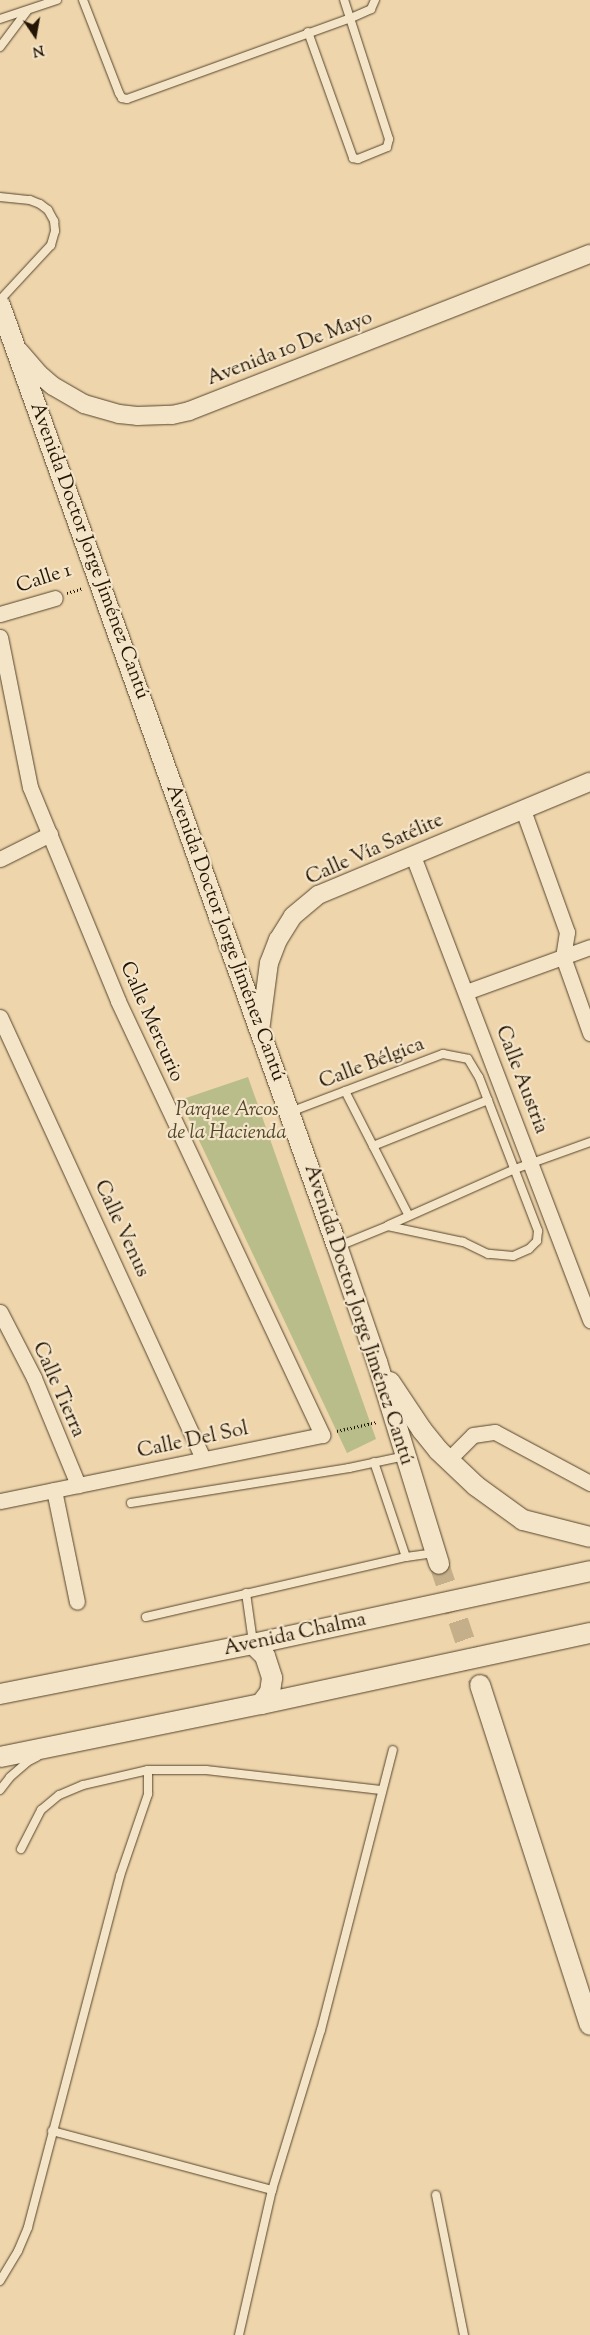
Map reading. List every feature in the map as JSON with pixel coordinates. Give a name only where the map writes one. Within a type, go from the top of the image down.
[{"type":"main road","name":"Avenida Doctor Jorge Jiménez Cantú","points":[[0,305],[337,1246],[377,1362],[437,1558]]},
{"type":"main road","points":[[377,1362],[422,1430],[448,1460],[476,1486],[523,1520],[590,1537]]},
{"type":"main road","name":"Avenida Chalma","points":[[0,1694],[253,1644],[590,1571]]},
{"type":"main road","points":[[0,1757],[260,1704],[590,1633]]},
{"type":"main road","points":[[253,1644],[265,1656],[272,1678],[270,1692],[260,1704]]},
{"type":"main road","points":[[480,1686],[590,2025]]},
{"type":"street","name":"Avenida 10 De Mayo","points":[[16,346],[46,380],[84,404],[119,414],[136,416],[172,414],[189,410],[590,254]]},
{"type":"street","name":"Calle 1","points":[[0,614],[55,598]]},
{"type":"street","name":"Calle Mercurio","points":[[0,638],[30,787],[118,1001],[322,1435]]},
{"type":"street","name":"Calle Vía Satélite","points":[[260,1030],[269,964],[278,940],[293,916],[318,895],[590,782]]},
{"type":"street","points":[[523,810],[567,932],[563,957],[590,1033]]},
{"type":"street","points":[[0,859],[50,834]]},
{"type":"street","name":"Calle Austria","points":[[413,856],[590,1320]]},
{"type":"street","points":[[567,932],[590,946]]},
{"type":"street","points":[[466,992],[590,946]]},
{"type":"street","name":"Calle Venus","points":[[0,1017],[203,1459]]},
{"type":"street","name":"Calle Tierra","points":[[0,1312],[34,1378],[78,1485]]},
{"type":"street","points":[[448,1460],[473,1435],[495,1432],[590,1483]]},
{"type":"street","name":"Calle Del Sol","points":[[0,1501],[322,1435]]},
{"type":"street","points":[[54,1490],[77,1602]]},
{"type":"lane","points":[[0,19],[58,0]]},
{"type":"lane","points":[[83,0],[119,93],[122,98],[127,99],[351,18],[371,9],[375,0]]},
{"type":"lane","points":[[308,32],[353,158],[358,159],[387,147],[389,144],[344,0]]},
{"type":"lane","points":[[0,47],[27,11]]},
{"type":"lane","points":[[0,197],[30,200],[40,204],[51,216],[55,231],[51,245],[0,300]]},
{"type":"lane","name":"Calle Bélgica","points":[[289,1113],[443,1054],[468,1059],[479,1077],[488,1100]]},
{"type":"lane","points":[[346,1091],[410,1216]]},
{"type":"lane","points":[[374,1146],[488,1100],[538,1231],[537,1241],[529,1249],[513,1256],[488,1254],[463,1242],[388,1226]]},
{"type":"lane","points":[[337,1246],[388,1226],[515,1169],[590,1142]]},
{"type":"lane","points":[[131,1503],[405,1456]]},
{"type":"lane","points":[[374,1462],[406,1557]]},
{"type":"lane","points":[[146,1616],[406,1557],[437,1558]]},
{"type":"lane","points":[[246,1593],[253,1644]]},
{"type":"lane","points":[[0,1790],[10,1777],[27,1762],[62,1745]]},
{"type":"lane","points":[[239,2335],[272,2190],[321,2030],[381,1790],[393,1750]]},
{"type":"lane","points":[[21,1849],[41,1810],[59,1795],[83,1785],[148,1770],[206,1770],[381,1790]]},
{"type":"lane","points":[[0,2281],[18,2251],[28,2227],[120,1876],[148,1794],[148,1770]]},
{"type":"lane","points":[[52,2131],[272,2190]]},
{"type":"lane","points":[[436,2196],[464,2335]]},
{"type":"path","name":"Calle 1","points":[[55,598],[100,582]]},
{"type":"path","points":[[322,1435],[394,1419]]},
{"type":"green space","name":"Parque Arcos de la Hacienda","points":[[248,1077],[376,1439],[347,1453],[180,1100]]},
{"type":"tunnel","points":[[439,1564],[480,1685]]}]
